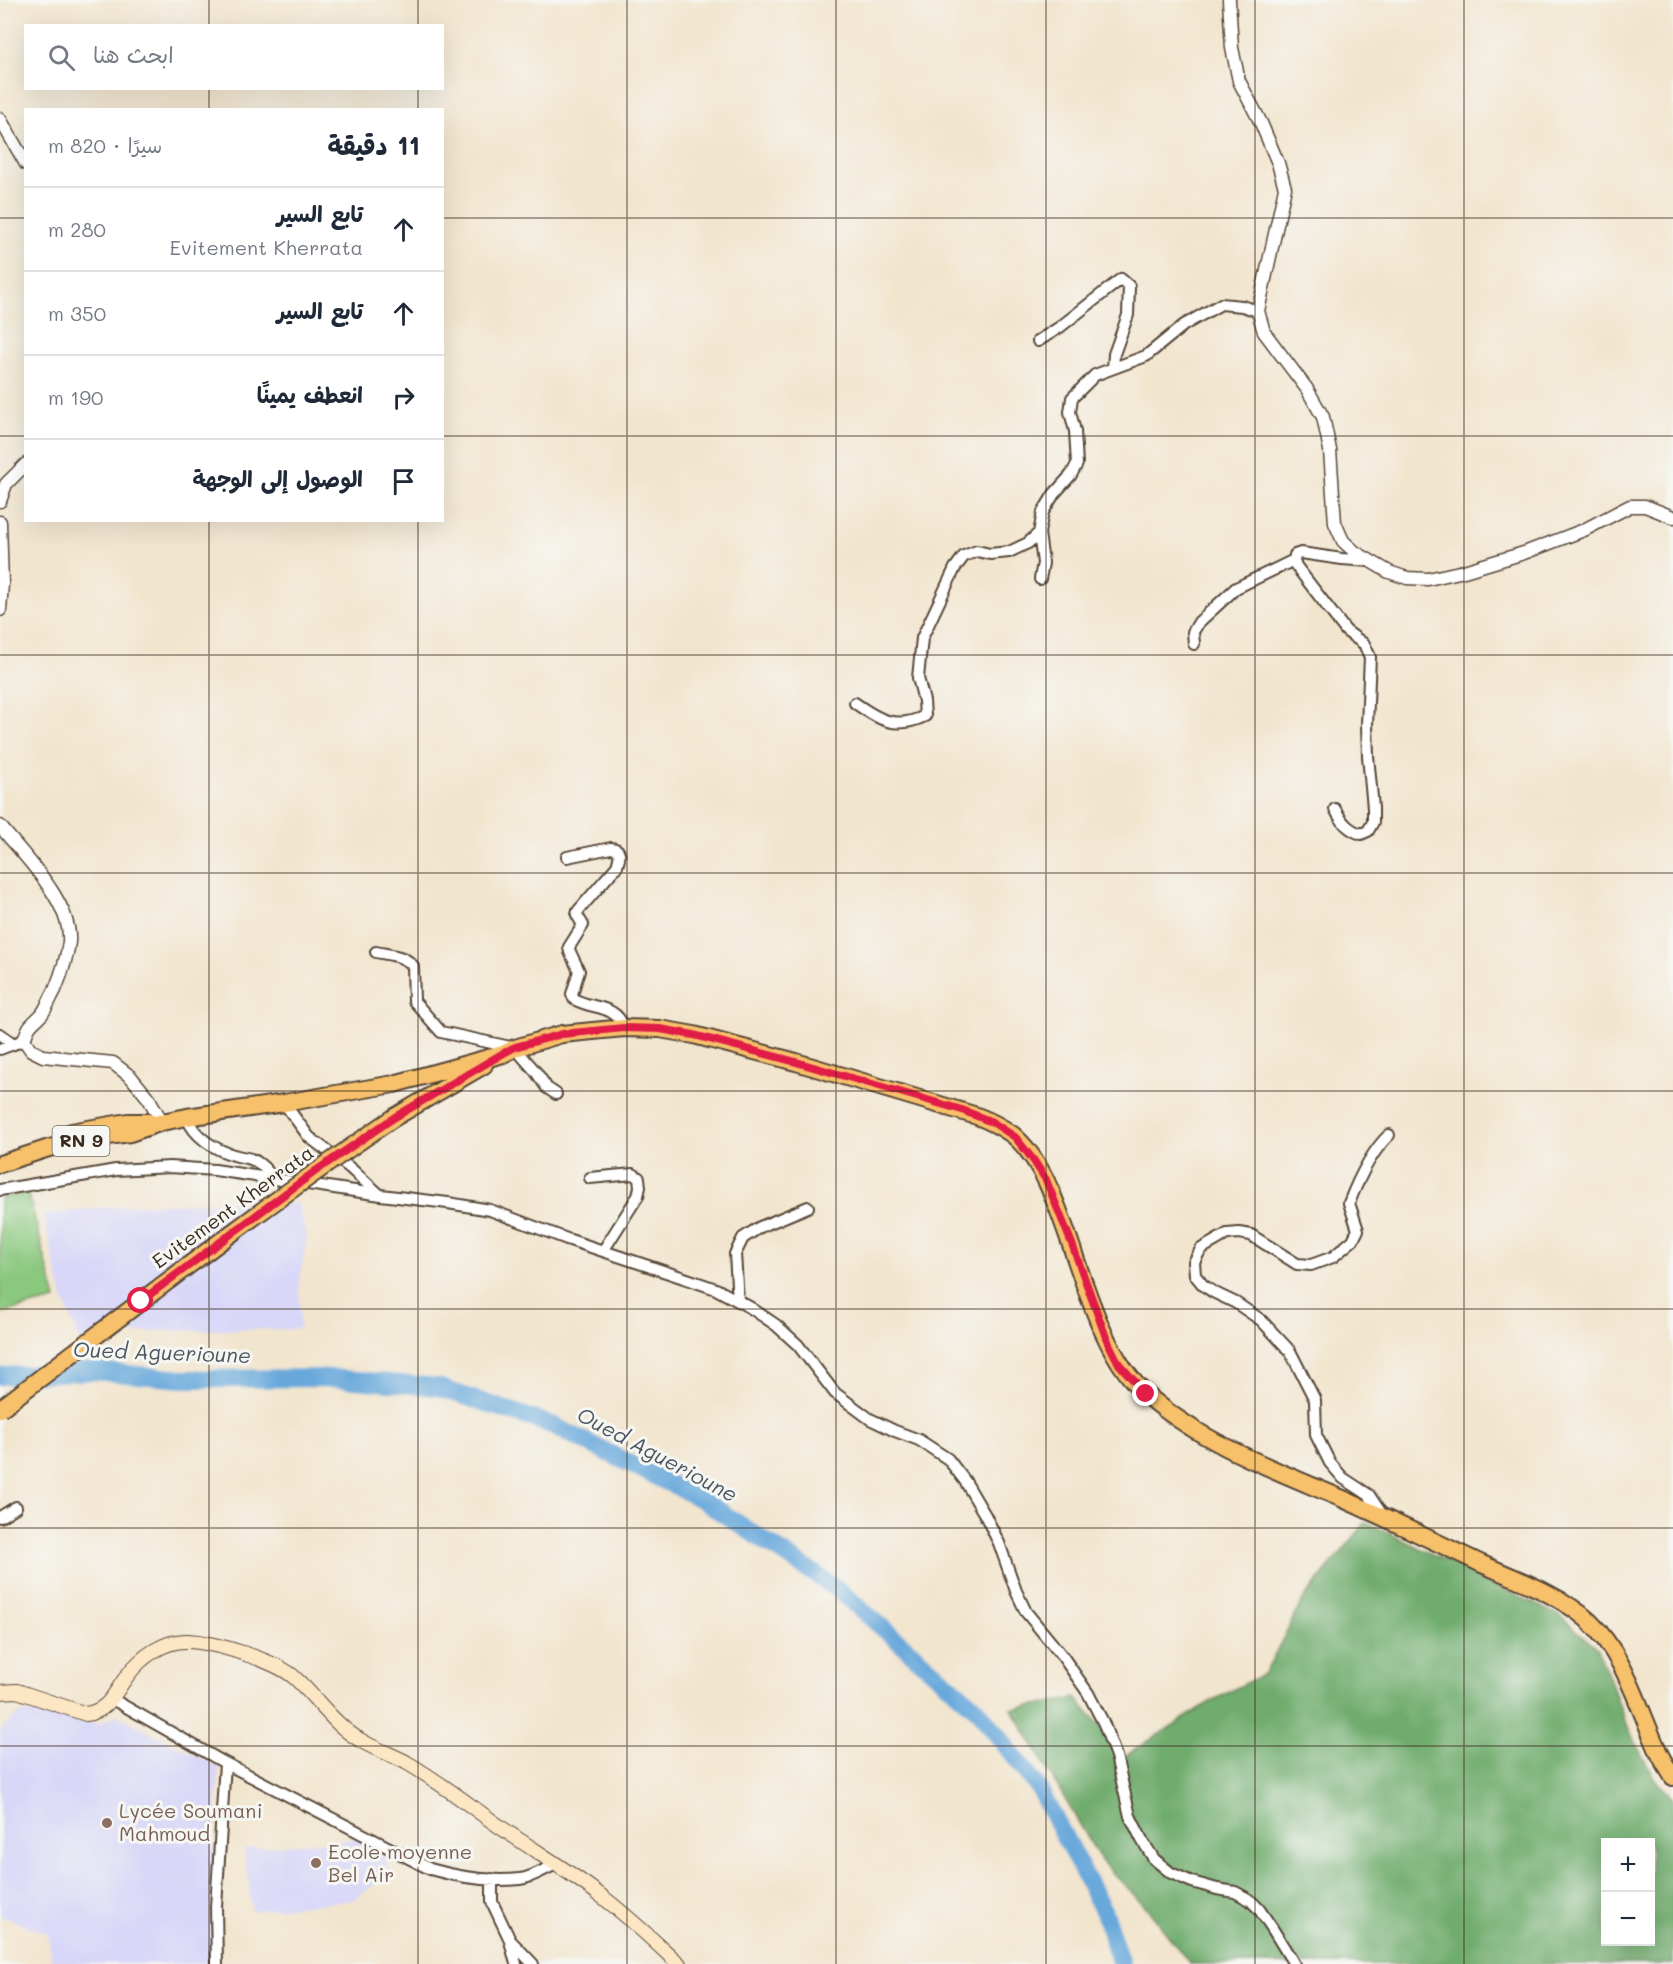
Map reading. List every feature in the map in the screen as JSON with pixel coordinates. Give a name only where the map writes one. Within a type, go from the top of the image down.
[{"type":"main road","name":"RN 9","points":[[0,1164],[49,1148],[130,1133],[162,1122],[394,1083],[562,1034],[624,1028],[660,1029],[694,1035],[962,1110],[1002,1128],[1015,1137],[1046,1180],[1107,1340],[1119,1364],[1139,1387],[1185,1424],[1211,1439],[1244,1456],[1383,1516],[1552,1597],[1589,1622],[1606,1641],[1622,1666],[1657,1749],[1673,1777]]},
{"type":"main road","name":"Evitement Kherrata","points":[[0,1409],[225,1237],[317,1170],[395,1117],[509,1051]]},
{"type":"main road","name":"RN 9","points":[[0,1152],[98,1126],[128,1122],[162,1122]]},
{"type":"main road","points":[[0,1692],[17,1691],[86,1714],[95,1713],[105,1708],[128,1675],[143,1659],[171,1643],[188,1641],[241,1653],[271,1664],[292,1675],[341,1726],[359,1740],[407,1763],[556,1864],[600,1895],[679,1964]]},
{"type":"street","points":[[1230,0],[1232,48],[1239,81],[1261,123],[1278,163],[1285,188],[1258,311],[1264,332],[1307,389],[1323,417],[1330,450],[1335,523],[1343,541],[1355,552],[1389,572],[1407,578],[1428,579],[1524,553],[1584,531],[1630,506],[1645,506],[1673,517]]},
{"type":"street","points":[[0,119],[24,161]]},
{"type":"street","points":[[1038,341],[1060,327],[1121,279],[1129,286],[1128,315],[1114,354],[1113,368]]},
{"type":"street","points":[[1040,579],[1043,563],[1039,533],[1043,512],[1077,464],[1075,431],[1070,412],[1072,398],[1095,375],[1146,357],[1184,325],[1221,304],[1242,306],[1258,311]]},
{"type":"street","points":[[0,501],[6,484],[24,466]]},
{"type":"street","points":[[0,610],[1,529]]},
{"type":"street","points":[[855,703],[876,718],[894,723],[912,722],[925,716],[918,678],[922,638],[956,568],[964,556],[976,551],[990,554],[1009,552],[1028,543],[1039,533]]},
{"type":"street","points":[[1335,809],[1342,822],[1351,830],[1361,834],[1368,831],[1372,822],[1373,808],[1368,756],[1370,657],[1364,644],[1346,631],[1296,566],[1294,560],[1295,555],[1301,553],[1369,561]]},
{"type":"street","points":[[1194,645],[1193,632],[1199,622],[1236,588],[1294,560]]},
{"type":"street","points":[[0,826],[56,896],[64,916],[69,939],[65,962],[54,991],[42,1013],[28,1026],[19,1042],[0,1049]]},
{"type":"street","points":[[567,857],[611,848],[619,852],[617,866],[578,911],[577,915],[583,925],[569,947],[579,971],[572,994],[574,999],[614,1013],[621,1018],[624,1028]]},
{"type":"street","points":[[376,952],[405,958],[413,966],[414,1001],[441,1032],[509,1051],[536,1072],[547,1088],[556,1094]]},
{"type":"street","points":[[0,1034],[43,1056],[113,1063],[131,1077],[162,1122]]},
{"type":"street","points":[[284,1103],[309,1137],[381,1195]]},
{"type":"street","points":[[187,1117],[194,1132],[202,1138],[224,1151],[257,1162],[274,1179]]},
{"type":"street","points":[[1383,1516],[1369,1495],[1343,1478],[1330,1463],[1316,1435],[1315,1400],[1290,1351],[1261,1320],[1203,1285],[1195,1275],[1194,1262],[1201,1250],[1227,1234],[1239,1233],[1251,1235],[1297,1264],[1311,1265],[1333,1257],[1353,1240],[1358,1230],[1349,1203],[1380,1144],[1389,1135]]},
{"type":"street","points":[[0,1190],[116,1170],[170,1167],[215,1170],[448,1203],[490,1210],[716,1289],[738,1301],[776,1325],[798,1345],[835,1393],[870,1419],[919,1440],[948,1459],[965,1481],[985,1515],[999,1543],[1026,1612],[1088,1693],[1103,1722],[1116,1756],[1130,1816],[1154,1859],[1171,1873],[1192,1882],[1235,1892],[1250,1900],[1259,1909],[1294,1964]]},
{"type":"street","points":[[590,1178],[633,1174],[639,1178],[638,1196],[603,1251]]},
{"type":"street","points":[[738,1301],[735,1254],[743,1238],[760,1227],[808,1207]]},
{"type":"street","points":[[0,1517],[16,1507]]},
{"type":"street","points":[[112,1699],[225,1762],[430,1869],[447,1874],[492,1879],[523,1879],[556,1864]]},
{"type":"street","points":[[217,1964],[216,1907],[225,1762]]},
{"type":"street","points":[[492,1879],[492,1902],[510,1940],[516,1964]]},
{"type":"street","points":[[510,1940],[533,1964]]},
{"type":"shaded area","points":[[233,1201],[298,1203],[307,1237],[299,1283],[300,1329],[154,1331],[80,1341],[63,1299],[43,1215],[108,1207]]},
{"type":"shaded area","name":"Lycée Soumani Mahmoud","points":[[45,1712],[98,1724],[117,1715],[219,1767],[211,1879],[211,1964],[52,1964],[48,1934],[0,1916],[0,1731],[18,1714]]},
{"type":"shaded area","name":"Ecole moyenne Bel Air","points":[[369,1837],[384,1847],[389,1877],[380,1880],[354,1900],[252,1911],[244,1849]]},
{"type":"green space","points":[[28,1193],[56,1300],[0,1313],[0,1198]]},
{"type":"green space","points":[[1366,1522],[1560,1616],[1598,1649],[1628,1728],[1653,1776],[1673,1799],[1673,1964],[1190,1964],[1146,1907],[1102,1862],[1012,1709],[1076,1698],[1125,1756],[1210,1702],[1265,1673],[1303,1600]]},
{"type":"waterway","name":"Oued Aguerioune","points":[[0,1376],[94,1371],[182,1379],[331,1378],[437,1387],[552,1425],[701,1499],[836,1588],[976,1708],[1038,1787],[1104,1912],[1121,1964]]},
{"type":"place","name":"Lycée Soumani Mahmoud","points":[[107,1823]]},
{"type":"place","name":"Ecole moyenne Bel Air","points":[[316,1863]]},
{"type":"route","points":[[141,1301],[317,1170],[395,1117],[515,1047],[562,1034],[624,1028],[660,1029],[694,1035],[796,1062],[962,1110],[992,1122],[1015,1137],[1046,1180],[1072,1244],[1089,1296],[1119,1364],[1146,1394]]}]
